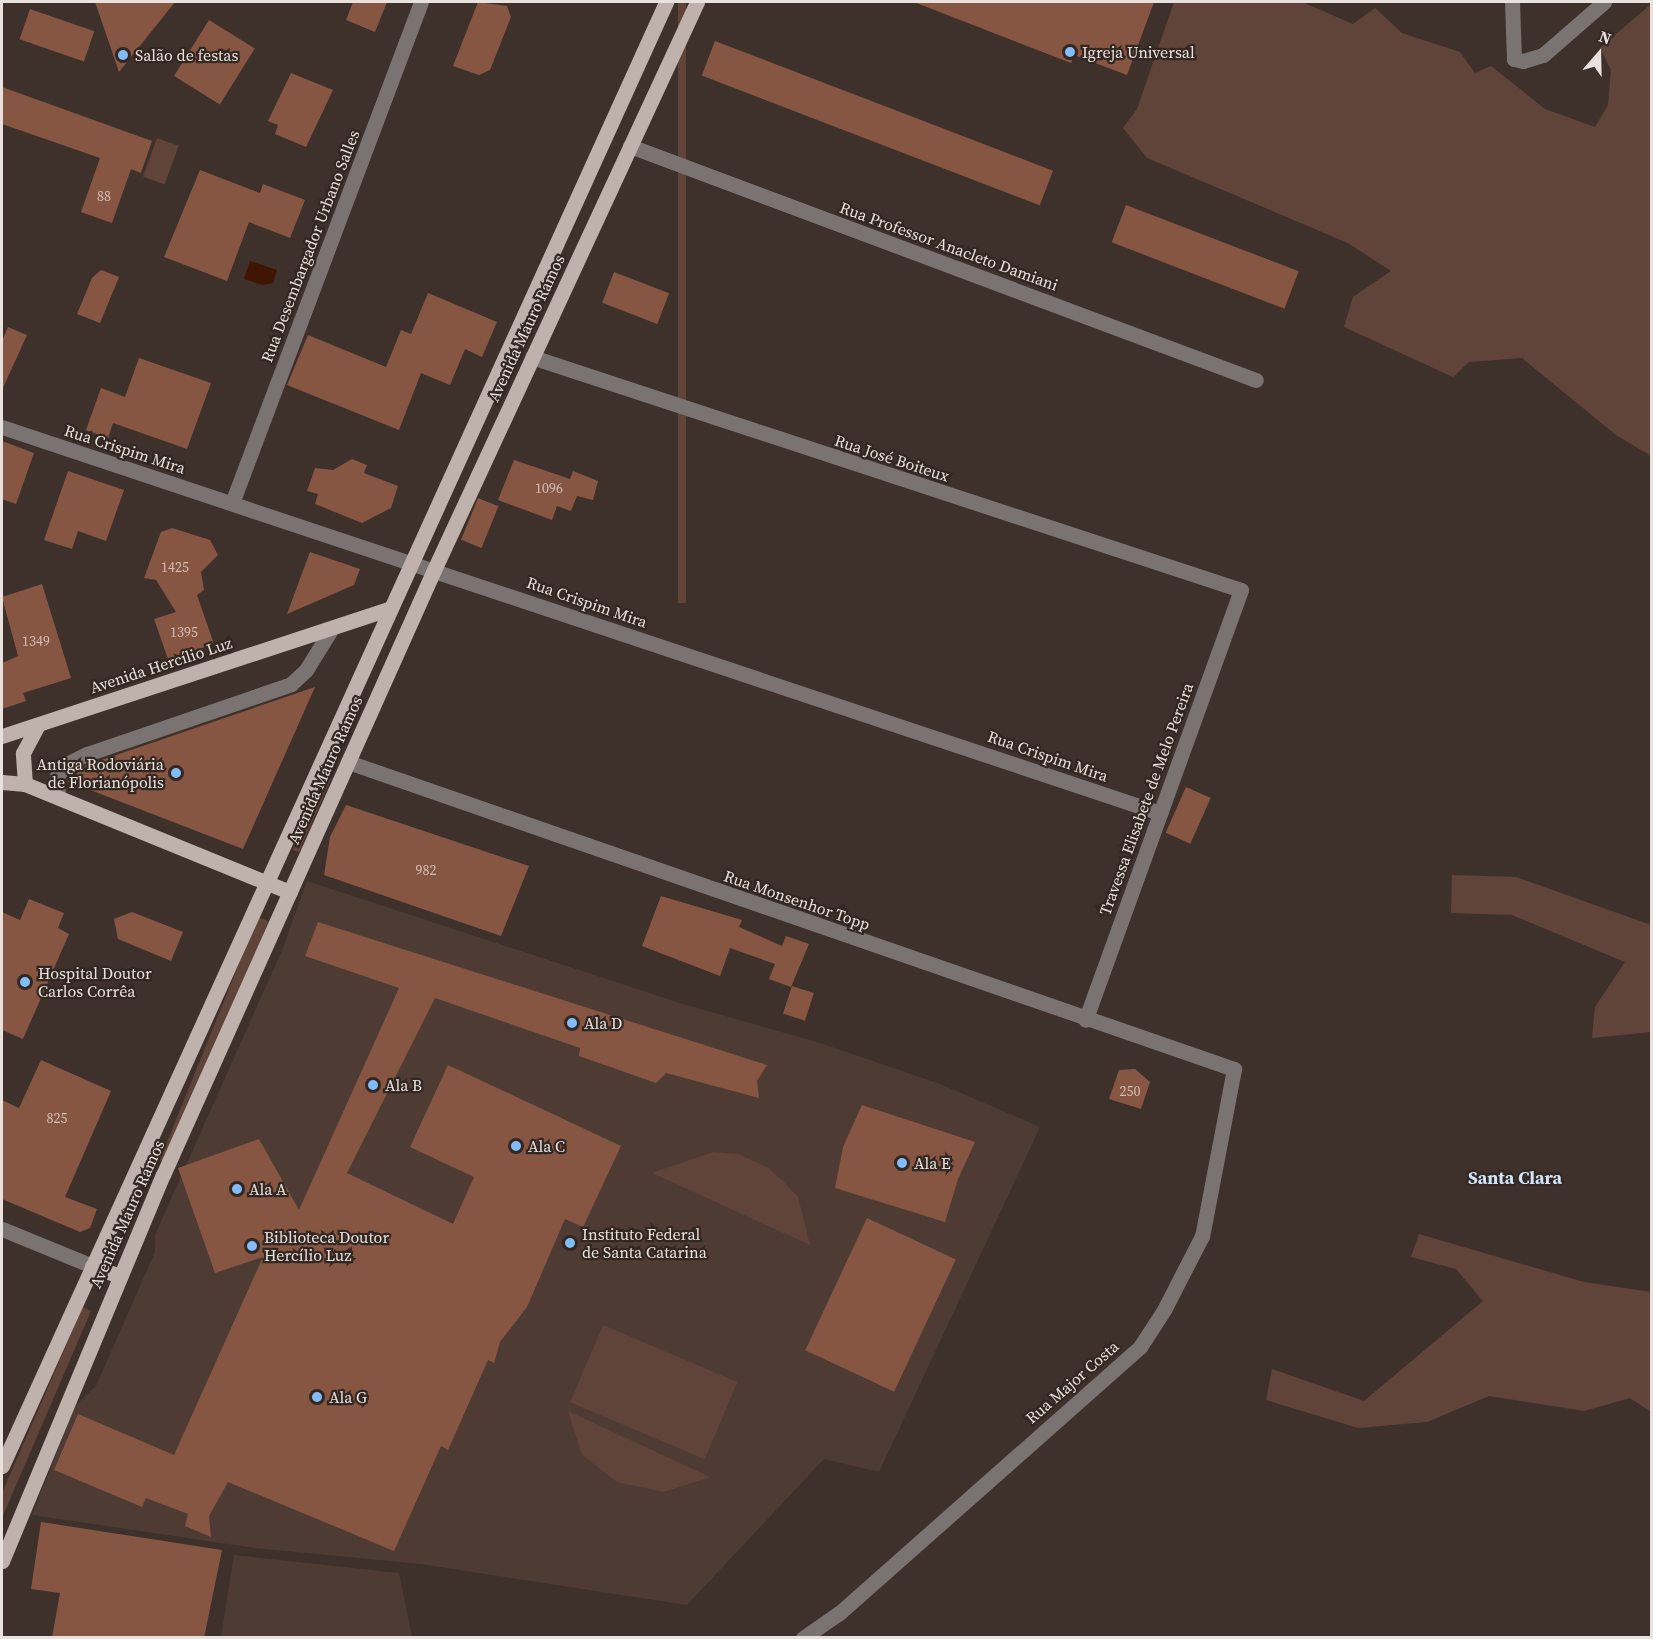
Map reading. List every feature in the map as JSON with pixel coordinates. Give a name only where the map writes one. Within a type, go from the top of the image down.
[{"type":"main road","name":"Avenida Mauro Ramos","points":[[2,1466],[666,2]]},
{"type":"main road","name":"Avenida Mauro Ramos","points":[[2,1561],[119,1276],[290,892],[532,357],[697,2]]},
{"type":"main road","name":"Avenida Hercílio Luz","points":[[2,736],[389,609]]},
{"type":"main road","points":[[389,609],[402,616],[406,633]]},
{"type":"main road","points":[[24,784],[23,753],[38,724]]},
{"type":"main road","points":[[2,782],[24,784],[290,892]]},
{"type":"main road","points":[[92,1266],[119,1276]]},
{"type":"street","name":"Rua Desembargador Urbano Salles","points":[[232,503],[421,2]]},
{"type":"street","points":[[1512,2],[1514,59],[1523,61],[1543,54],[1604,2]]},
{"type":"street","name":"Rua Professor Anacleto Damiani","points":[[630,146],[1256,380]]},
{"type":"street","name":"Rua José Boiteux","points":[[532,357],[1241,590]]},
{"type":"street","name":"Rua Crispim Mira","points":[[2,427],[1160,813]]},
{"type":"street","name":"Travessa Elisabete de Melo Pereira","points":[[1085,1020],[1241,590]]},
{"type":"street","points":[[58,797],[56,781],[65,765],[291,684],[306,670],[332,628]]},
{"type":"street","name":"Rua Monsenhor Topp","points":[[348,762],[1234,1070]]},
{"type":"street","name":"Rua Major Costa","points":[[803,1638],[839,1613],[1140,1347],[1164,1310],[1202,1236],[1234,1070]]},
{"type":"street","points":[[2,1229],[92,1266]]},
{"type":"shaded area","points":[[678,2],[686,2],[686,603],[678,603]]},
{"type":"shaded area","points":[[1174,2],[1302,2],[1353,24],[1375,8],[1402,33],[1460,52],[1475,73],[1491,66],[1545,109],[1595,127],[1608,105],[1611,70],[1600,48],[1651,4],[1651,456],[1616,435],[1522,358],[1469,362],[1453,377],[1344,327],[1353,297],[1391,271],[1348,243],[1147,158],[1123,128],[1137,109]]},
{"type":"shaded area","points":[[157,138],[179,146],[165,184],[143,177]]},
{"type":"shaded area","points":[[250,261],[277,270],[273,283],[263,285],[244,279]]},
{"type":"shaded area","points":[[326,777],[331,779],[299,852],[293,850]]},
{"type":"shaded area","points":[[1452,875],[1516,877],[1651,925],[1651,1032],[1592,1038],[1595,1007],[1625,962],[1512,915],[1451,913]]},
{"type":"shaded area","name":"Instituto Federal de Santa Catarina","points":[[307,881],[683,1004],[817,1042],[940,1084],[1040,1127],[879,1472],[824,1459],[687,1605],[421,1564],[255,1548],[32,1515],[75,1406],[96,1386],[155,1252],[155,1235],[283,948]]},
{"type":"shaded area","points":[[258,917],[268,921],[170,1164],[160,1160]]},
{"type":"shaded area","points":[[713,1152],[738,1154],[767,1167],[783,1181],[798,1197],[810,1245],[652,1173]]},
{"type":"shaded area","points":[[1419,1234],[1584,1282],[1651,1292],[1651,1412],[1630,1398],[1584,1411],[1489,1396],[1427,1422],[1358,1428],[1266,1400],[1272,1369],[1364,1401],[1483,1301],[1456,1269],[1411,1257]]},
{"type":"shaded area","points":[[83,1307],[91,1311],[2,1518],[2,1493]]},
{"type":"shaded area","points":[[603,1325],[737,1382],[705,1459],[570,1402]]},
{"type":"shaded area","points":[[568,1411],[710,1477],[664,1492],[617,1482],[582,1455]]},
{"type":"shaded area","points":[[234,1555],[399,1573],[412,1637],[221,1637]]},
{"type":"building","points":[[95,2],[175,2],[119,72]]},
{"type":"building","points":[[353,2],[387,2],[375,32],[346,20]]},
{"type":"building","points":[[478,2],[507,6],[511,17],[490,70],[479,75],[453,66]]},
{"type":"building","points":[[914,2],[1154,2],[1127,75],[1074,55],[1071,63]]},
{"type":"building","points":[[30,9],[94,31],[84,61],[20,39]]},
{"type":"building","points":[[209,20],[255,49],[220,105],[174,76]]},
{"type":"building","points":[[715,41],[1053,171],[1040,205],[702,76]]},
{"type":"building","points":[[291,73],[333,90],[306,147],[275,134],[278,125],[268,121]]},
{"type":"building","points":[[2,87],[152,141],[141,173],[131,169],[112,223],[81,212],[100,158],[2,124]]},
{"type":"building","points":[[200,170],[260,193],[263,184],[305,200],[290,238],[249,222],[227,281],[164,257]]},
{"type":"building","points":[[1126,205],[1299,271],[1284,309],[1112,242]]},
{"type":"building","points":[[101,270],[119,277],[100,323],[77,314],[92,278]]},
{"type":"building","points":[[614,272],[669,293],[657,324],[602,303]]},
{"type":"building","points":[[428,293],[497,322],[482,357],[465,349],[450,385],[421,373],[399,430],[287,385],[308,335],[386,367],[401,330],[411,334]]},
{"type":"building","points":[[8,327],[27,335],[2,390],[2,341]]},
{"type":"building","points":[[139,358],[211,383],[187,449],[113,423],[108,438],[86,430],[101,388],[125,397]]},
{"type":"building","points":[[2,441],[34,453],[16,504],[2,499]]},
{"type":"building","points":[[352,459],[367,465],[364,473],[398,486],[391,508],[362,523],[315,504],[318,494],[307,491],[315,468],[333,470]]},
{"type":"building","points":[[514,460],[570,479],[573,471],[598,481],[593,500],[577,496],[571,511],[557,506],[552,520],[498,500]]},
{"type":"building","points":[[68,471],[124,490],[106,541],[78,531],[72,549],[44,540]]},
{"type":"building","points":[[478,498],[498,506],[482,548],[461,540]]},
{"type":"building","points":[[172,528],[210,540],[218,555],[201,572],[204,590],[197,595],[214,644],[168,659],[154,619],[176,612],[156,580],[144,578],[161,532]]},
{"type":"building","points":[[310,552],[360,569],[354,585],[287,614]]},
{"type":"building","points":[[42,584],[71,678],[23,693],[26,701],[2,709],[2,663],[18,656],[2,597]]},
{"type":"building","name":"Antiga Rodoviária de Florianópolis","points":[[315,687],[243,849],[67,781],[87,765]]},
{"type":"building","points":[[1186,787],[1211,798],[1190,844],[1166,833]]},
{"type":"building","points":[[346,805],[529,866],[501,936],[324,875],[330,837]]},
{"type":"building","points":[[661,896],[742,920],[739,927],[782,946],[786,936],[809,944],[791,987],[769,979],[775,964],[730,948],[720,976],[642,946]]},
{"type":"building","name":"Hospital Doutor Carlos Corrêa","points":[[29,899],[64,913],[58,928],[69,934],[23,1039],[2,1030],[2,912],[20,920]]},
{"type":"building","points":[[132,912],[183,932],[171,961],[118,939],[114,919]]},
{"type":"building","points":[[318,922],[767,1065],[757,1081],[759,1098],[666,1073],[656,1083],[579,1056],[580,1048],[435,998],[347,1173],[453,1224],[474,1177],[410,1147],[448,1065],[621,1146],[583,1227],[565,1219],[527,1307],[500,1342],[494,1363],[488,1360],[448,1450],[441,1446],[394,1551],[228,1482],[209,1516],[211,1537],[185,1526],[188,1514],[146,1498],[142,1507],[54,1470],[78,1414],[174,1455],[263,1257],[215,1273],[178,1168],[259,1139],[299,1210],[399,988],[305,956]]},
{"type":"building","points":[[792,986],[814,993],[805,1021],[783,1014]]},
{"type":"building","points":[[41,1060],[111,1091],[65,1197],[97,1209],[90,1228],[80,1232],[2,1199],[2,1100],[19,1108]]},
{"type":"building","points":[[1135,1069],[1150,1082],[1141,1109],[1109,1099],[1119,1070]]},
{"type":"building","name":"Ala E","points":[[862,1105],[975,1142],[958,1179],[945,1222],[835,1188],[843,1147]]},
{"type":"building","points":[[867,1218],[956,1259],[894,1392],[805,1350]]},
{"type":"building","points":[[41,1522],[222,1550],[204,1638],[52,1638],[60,1593],[31,1589]]},
{"type":"place","name":"Igreja Universal","points":[[1070,52]]},
{"type":"place","name":"Salão de festas","points":[[123,55]]},
{"type":"place","name":"Antiga Rodoviária de Florianópolis","points":[[176,773]]},
{"type":"place","name":"Hospital Doutor Carlos Corrêa","points":[[25,982]]},
{"type":"place","name":"Ala D","points":[[572,1023]]},
{"type":"place","name":"Ala B","points":[[373,1085]]},
{"type":"place","name":"Ala C","points":[[516,1146]]},
{"type":"place","name":"Ala E","points":[[902,1163]]},
{"type":"place","name":"Ala A","points":[[237,1189]]},
{"type":"place","name":"Instituto Federal de Santa Catarina","points":[[570,1243]]},
{"type":"place","name":"Biblioteca Doutor Hercílio Luz","points":[[252,1246]]},
{"type":"place","name":"Ala G","points":[[317,1397]]},
{"type":"district","name":"Santa Clara","points":[[1515,1178]]}]
